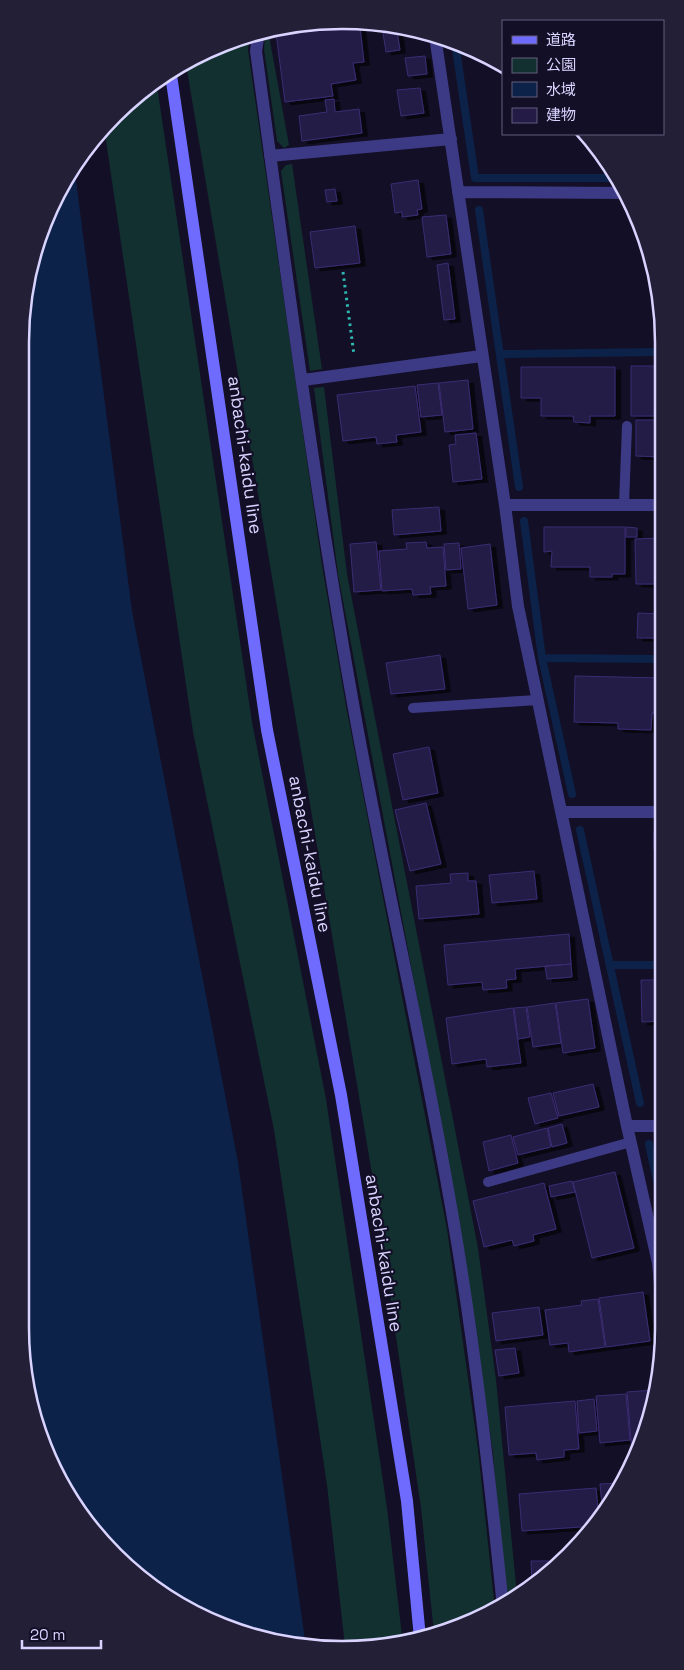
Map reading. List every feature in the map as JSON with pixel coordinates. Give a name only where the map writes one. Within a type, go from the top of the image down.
[{"type":"main road","name":"anbachi-kaidu line","points":[[172,80],[267,730],[340,1095],[405,1491],[419,1632]]},
{"type":"street","points":[[258,40],[256,51],[270,156],[330,569],[355,714],[455,1230],[486,1451],[502,1597]]},
{"type":"street","points":[[436,43],[481,356],[505,505],[518,606],[630,1142],[655,1250]]},
{"type":"street","points":[[270,156],[451,139]]},
{"type":"street","points":[[458,192],[617,193]]},
{"type":"street","points":[[303,380],[481,356]]},
{"type":"street","points":[[505,505],[655,505]]},
{"type":"street","points":[[560,812],[655,812]]},
{"type":"street","points":[[627,1126],[655,1126]]},
{"type":"lane","points":[[624,505],[627,426]]},
{"type":"lane","points":[[413,708],[537,700]]},
{"type":"lane","points":[[488,1182],[630,1142]]},
{"type":"path","points":[[343,272],[356,373]]},
{"type":"green space","points":[[271,37],[289,145],[284,148],[277,141],[264,49],[265,38]]},
{"type":"green space","points":[[249,43],[248,50],[322,565],[346,706],[447,1229],[478,1449],[494,1602],[433,1628],[421,1508],[374,1186],[187,70],[203,61]]},
{"type":"green space","points":[[157,89],[252,722],[326,1099],[387,1508],[402,1635],[383,1639],[344,1641],[327,1485],[274,1130],[193,732],[105,136],[135,106]]},
{"type":"green space","points":[[292,164],[322,369],[310,371],[281,171],[286,165]]},
{"type":"green space","points":[[324,387],[347,574],[478,1248],[496,1380],[516,1588],[504,1596],[493,1453],[461,1234],[338,574],[314,388]]},
{"type":"water","points":[[76,178],[132,611],[238,1162],[305,1639],[261,1631],[203,1609],[151,1577],[120,1550],[93,1519],[61,1467],[45,1429],[31,1369],[29,1348],[29,322],[31,301],[45,241],[61,203]]},
{"type":"building","points":[[322,29],[360,29],[364,62],[353,63],[356,80],[331,84],[333,96],[285,102],[276,36]]},
{"type":"building","points":[[383,33],[397,34],[400,50],[386,52]]},
{"type":"building","points":[[425,56],[427,74],[408,76],[405,58]]},
{"type":"building","points":[[420,88],[424,113],[401,116],[397,90]]},
{"type":"building","points":[[334,99],[335,112],[359,109],[362,133],[302,141],[299,116],[327,112],[325,100]]},
{"type":"building","points":[[418,180],[422,209],[417,210],[418,215],[402,217],[402,212],[395,213],[391,184]]},
{"type":"building","points":[[335,189],[337,201],[327,202],[325,190]]},
{"type":"building","points":[[446,215],[451,254],[427,257],[422,217]]},
{"type":"building","points":[[355,226],[360,263],[315,268],[310,232]]},
{"type":"building","points":[[448,263],[455,319],[444,320],[437,265]]},
{"type":"building","points":[[631,366],[655,366],[655,416],[631,416]]},
{"type":"building","points":[[521,367],[615,367],[615,416],[590,416],[590,423],[574,422],[573,416],[541,416],[541,398],[521,398]]},
{"type":"building","points":[[468,380],[473,429],[445,432],[439,383]]},
{"type":"building","points":[[438,383],[442,415],[421,417],[417,385]]},
{"type":"building","points":[[415,386],[421,432],[396,435],[397,442],[377,444],[376,437],[343,441],[337,395]]},
{"type":"building","points":[[636,420],[655,420],[655,457],[636,456]]},
{"type":"building","points":[[476,433],[482,479],[453,482],[449,445],[456,444],[455,435]]},
{"type":"building","points":[[439,507],[441,531],[394,535],[392,510]]},
{"type":"building","points":[[544,527],[625,527],[625,574],[612,574],[612,577],[590,577],[590,567],[551,567],[552,551],[544,552]]},
{"type":"building","points":[[626,527],[637,528],[637,537],[626,537]]},
{"type":"building","points":[[655,538],[655,584],[636,584],[635,539]]},
{"type":"building","points":[[376,542],[381,590],[354,592],[350,544]]},
{"type":"building","points":[[426,542],[427,548],[443,547],[446,586],[430,587],[431,594],[413,595],[412,589],[382,591],[379,551],[407,549],[406,543]]},
{"type":"building","points":[[459,543],[461,569],[446,570],[444,544]]},
{"type":"building","points":[[490,544],[497,605],[468,609],[461,548]]},
{"type":"building","points":[[638,613],[655,614],[655,638],[637,638]]},
{"type":"building","points":[[440,655],[445,689],[391,694],[386,663]]},
{"type":"building","points":[[575,676],[655,678],[655,713],[652,713],[651,730],[618,729],[618,723],[574,722]]},
{"type":"building","points":[[429,747],[438,793],[403,800],[393,754]]},
{"type":"building","points":[[426,803],[441,864],[410,871],[395,810]]},
{"type":"building","points":[[654,831],[655,831],[655,850]]},
{"type":"building","points":[[534,871],[537,899],[492,903],[489,875]]},
{"type":"building","points":[[468,873],[468,881],[476,881],[479,914],[419,919],[416,886],[451,883],[450,874]]},
{"type":"building","points":[[569,934],[571,964],[515,969],[516,979],[506,980],[507,988],[483,990],[482,982],[448,985],[444,945]]},
{"type":"building","points":[[571,964],[572,977],[547,979],[545,966]]},
{"type":"building","points":[[641,980],[655,980],[655,1021],[642,1022]]},
{"type":"building","points":[[588,999],[595,1048],[563,1053],[556,1003]]},
{"type":"building","points":[[555,1003],[561,1043],[533,1047],[527,1007]]},
{"type":"building","points":[[526,1007],[530,1037],[518,1039],[514,1008]]},
{"type":"building","points":[[513,1008],[521,1063],[487,1067],[486,1059],[452,1064],[446,1018]]},
{"type":"building","points":[[593,1084],[599,1107],[559,1116],[553,1093]]},
{"type":"building","points":[[551,1093],[558,1118],[535,1124],[528,1098]]},
{"type":"building","points":[[562,1124],[567,1143],[552,1147],[548,1128]]},
{"type":"building","points":[[547,1128],[551,1147],[518,1155],[513,1137]]},
{"type":"building","points":[[511,1135],[518,1163],[489,1171],[483,1142]]},
{"type":"building","points":[[615,1172],[634,1248],[592,1258],[573,1182]]},
{"type":"building","points":[[572,1181],[575,1192],[551,1197],[549,1186]]},
{"type":"building","points":[[544,1183],[556,1229],[533,1235],[534,1241],[514,1246],[512,1240],[484,1247],[473,1201]]},
{"type":"building","points":[[643,1292],[650,1341],[606,1347],[599,1298]]},
{"type":"building","points":[[598,1299],[605,1347],[569,1352],[568,1343],[550,1345],[545,1310],[582,1305],[581,1301]]},
{"type":"building","points":[[539,1307],[543,1335],[496,1341],[492,1313]]},
{"type":"building","points":[[515,1348],[519,1373],[499,1376],[495,1350]]},
{"type":"building","points":[[649,1390],[639,1429],[632,1447],[627,1392]]},
{"type":"building","points":[[626,1394],[630,1440],[600,1443],[596,1396]]},
{"type":"building","points":[[594,1399],[597,1431],[579,1433],[577,1401]]},
{"type":"building","points":[[575,1401],[579,1449],[564,1450],[564,1457],[537,1460],[536,1453],[509,1455],[505,1407]]},
{"type":"building","points":[[614,1483],[602,1502],[600,1484]]},
{"type":"building","points":[[596,1488],[598,1508],[585,1527],[522,1531],[519,1494]]},
{"type":"building","points":[[531,1561],[552,1561],[549,1564],[532,1578]]},
{"type":"waterway","points":[[456,51],[475,178],[608,178]]},
{"type":"waterway","points":[[479,210],[519,487]]},
{"type":"waterway","points":[[500,354],[655,352]]},
{"type":"waterway","points":[[524,521],[542,658],[572,794]]},
{"type":"waterway","points":[[542,658],[655,659]]},
{"type":"waterway","points":[[580,830],[640,1103]]},
{"type":"waterway","points":[[610,965],[655,965]]},
{"type":"waterway","points":[[649,1144],[655,1172]]}]
